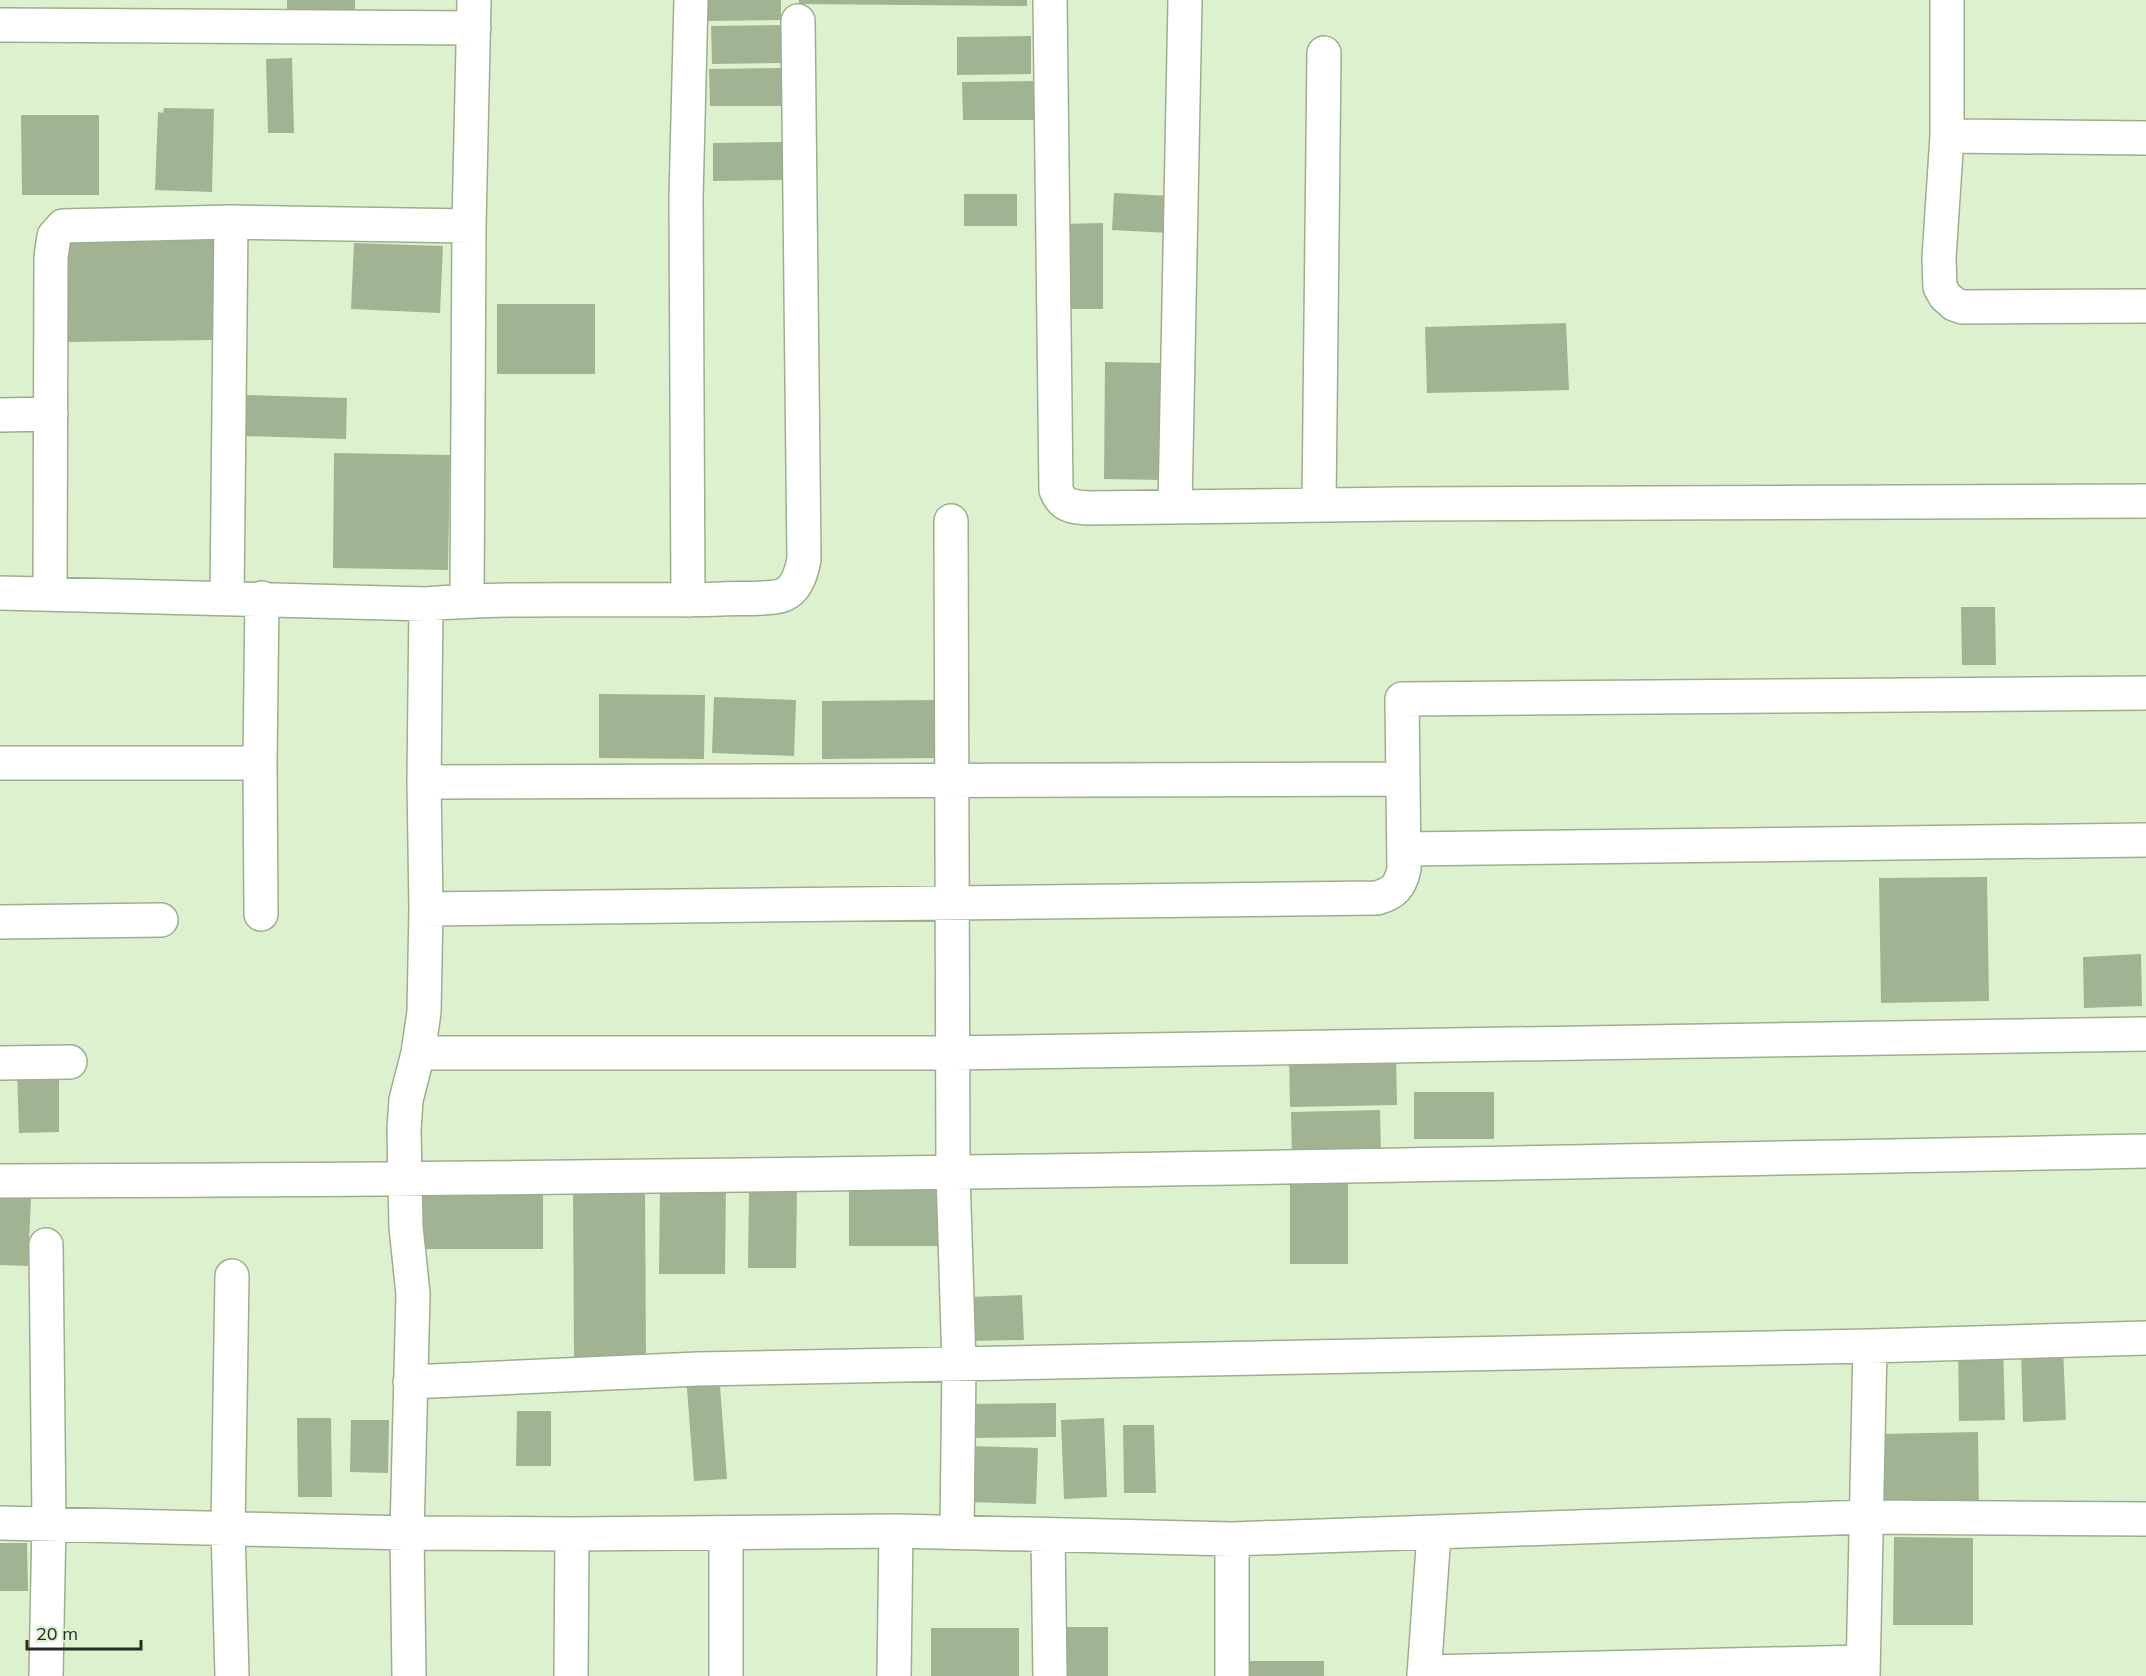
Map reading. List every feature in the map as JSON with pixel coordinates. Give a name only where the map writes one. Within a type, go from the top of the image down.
[{"type":"street","points":[[688,600],[687,198],[691,0]]},
{"type":"street","points":[[1050,0],[1056,490],[1059,499],[1066,505],[1076,508],[1319,504],[2146,501]]},
{"type":"street","points":[[1175,506],[1185,0]]},
{"type":"street","points":[[1947,0],[1947,136],[1939,258],[1940,287],[1945,296],[1954,304],[1962,307],[2146,306]]},
{"type":"street","points":[[0,25],[474,14],[469,226],[467,601]]},
{"type":"street","points":[[0,593],[426,604],[467,601],[688,600],[785,595],[794,585],[804,559],[798,21]]},
{"type":"street","points":[[1319,504],[1324,53]]},
{"type":"street","points":[[1947,136],[2146,138]]},
{"type":"street","points":[[50,593],[51,257],[54,236],[63,226],[231,222],[469,226]]},
{"type":"street","points":[[227,598],[231,222]]},
{"type":"street","points":[[0,415],[51,414]]},
{"type":"street","points":[[951,521],[953,1174],[959,1364],[957,1532]]},
{"type":"street","points":[[261,914],[262,598]]},
{"type":"street","points":[[409,1676],[407,1533],[413,1294],[406,1227],[404,1129],[406,1100],[418,1053],[424,1011],[426,604]]},
{"type":"street","points":[[426,909],[1377,898],[1396,890],[1401,882],[1404,869],[1402,699],[2146,693]]},
{"type":"street","points":[[0,763],[260,763]]},
{"type":"street","points":[[424,782],[1403,779]]},
{"type":"street","points":[[1404,849],[2146,840]]},
{"type":"street","points":[[0,922],[161,920]]},
{"type":"street","points":[[418,1053],[952,1053],[2146,1034]]},
{"type":"street","points":[[0,1063],[70,1062]]},
{"type":"street","points":[[0,1181],[406,1180],[953,1174],[2146,1151]]},
{"type":"street","points":[[45,1676],[49,1523],[46,1245]]},
{"type":"street","points":[[232,1276],[228,1529],[232,1676]]},
{"type":"street","points":[[410,1382],[698,1369],[1869,1346],[2146,1338]]},
{"type":"street","points":[[1434,1533],[1424,1674],[1863,1669],[1869,1346]]},
{"type":"street","points":[[0,1523],[407,1533],[896,1531],[1232,1539],[1866,1517],[2146,1519]]},
{"type":"street","points":[[894,1676],[896,1531]]},
{"type":"street","points":[[726,1533],[726,1676]]},
{"type":"street","points":[[571,1676],[572,1534]]},
{"type":"street","points":[[1048,1536],[1050,1676]]},
{"type":"street","points":[[1232,1539],[1232,1676]]},
{"type":"building","points":[[287,0],[355,0],[355,11],[287,9]]},
{"type":"building","points":[[707,0],[781,0],[781,20],[708,21]]},
{"type":"building","points":[[799,0],[1027,0],[1027,6],[799,4]]},
{"type":"building","points":[[785,25],[785,63],[712,64],[711,26]]},
{"type":"building","points":[[1031,36],[1031,74],[957,75],[957,37]]},
{"type":"building","points":[[292,58],[294,133],[268,133],[266,59]]},
{"type":"building","points":[[783,68],[784,106],[710,106],[709,69]]},
{"type":"building","points":[[1036,81],[1036,120],[963,120],[962,82]]},
{"type":"building","points":[[164,108],[214,109],[212,192],[155,190],[158,112],[163,113]]},
{"type":"building","points":[[21,115],[99,115],[99,195],[22,195]]},
{"type":"building","points":[[786,142],[787,180],[713,181],[713,143]]},
{"type":"building","points":[[1114,193],[1171,196],[1169,233],[1112,230]]},
{"type":"building","points":[[964,194],[1017,194],[1017,226],[964,226]]},
{"type":"building","points":[[1103,223],[1103,309],[1064,309],[1063,224]]},
{"type":"building","points":[[214,237],[214,340],[68,342],[67,238]]},
{"type":"building","points":[[354,243],[443,246],[440,313],[351,309]]},
{"type":"building","points":[[497,304],[595,304],[595,374],[497,374]]},
{"type":"building","points":[[1566,323],[1569,390],[1427,393],[1425,327]]},
{"type":"building","points":[[1105,362],[1164,363],[1163,480],[1104,479]]},
{"type":"building","points":[[244,395],[347,398],[346,439],[243,436]]},
{"type":"building","points":[[334,453],[450,455],[448,570],[333,568]]},
{"type":"building","points":[[1961,607],[1995,607],[1996,665],[1962,665]]},
{"type":"building","points":[[599,694],[705,695],[704,759],[599,758]]},
{"type":"building","points":[[714,697],[796,700],[794,756],[712,753]]},
{"type":"building","points":[[939,700],[940,758],[822,759],[822,701]]},
{"type":"building","points":[[1987,877],[1989,1001],[1881,1003],[1879,878]]},
{"type":"building","points":[[2141,954],[2142,1006],[2084,1008],[2083,957]]},
{"type":"building","points":[[1396,1052],[1397,1105],[1290,1107],[1289,1054]]},
{"type":"building","points":[[17,1068],[59,1068],[59,1132],[19,1133]]},
{"type":"building","points":[[1414,1092],[1494,1092],[1494,1139],[1414,1139]]},
{"type":"building","points":[[1380,1110],[1381,1155],[1292,1158],[1291,1112]]},
{"type":"building","points":[[1290,1180],[1348,1180],[1348,1264],[1290,1264]]},
{"type":"building","points":[[660,1184],[726,1184],[725,1274],[659,1274]]},
{"type":"building","points":[[849,1185],[939,1186],[939,1246],[849,1246]]},
{"type":"building","points":[[749,1186],[797,1186],[796,1268],[748,1268]]},
{"type":"building","points":[[573,1189],[645,1189],[646,1360],[574,1360]]},
{"type":"building","points":[[423,1190],[543,1190],[543,1249],[423,1249]]},
{"type":"building","points":[[0,1197],[31,1198],[28,1266],[0,1265]]},
{"type":"building","points":[[1022,1295],[1024,1340],[968,1341],[967,1297]]},
{"type":"building","points":[[2003,1345],[2005,1420],[1959,1421],[1958,1346]]},
{"type":"building","points":[[2063,1347],[2066,1420],[2023,1422],[2021,1349]]},
{"type":"building","points":[[719,1373],[727,1479],[694,1481],[686,1375]]},
{"type":"building","points":[[1056,1403],[1056,1437],[964,1438],[964,1404]]},
{"type":"building","points":[[517,1411],[551,1411],[551,1466],[516,1466]]},
{"type":"building","points":[[297,1418],[331,1418],[332,1497],[298,1497]]},
{"type":"building","points":[[1104,1418],[1107,1497],[1064,1499],[1061,1420]]},
{"type":"building","points":[[351,1420],[389,1420],[388,1473],[350,1472]]},
{"type":"building","points":[[1123,1425],[1154,1425],[1156,1493],[1124,1493]]},
{"type":"building","points":[[1978,1432],[1979,1512],[1880,1513],[1878,1434]]},
{"type":"building","points":[[971,1446],[1038,1448],[1036,1504],[969,1502]]},
{"type":"building","points":[[1894,1537],[1973,1538],[1973,1625],[1893,1625]]},
{"type":"building","points":[[0,1543],[27,1543],[28,1591],[0,1591]]},
{"type":"building","points":[[1062,1627],[1108,1627],[1108,1676],[1062,1676]]},
{"type":"building","points":[[931,1628],[1019,1628],[1019,1676],[931,1676]]},
{"type":"building","points":[[1242,1661],[1324,1661],[1324,1676],[1242,1676]]}]
